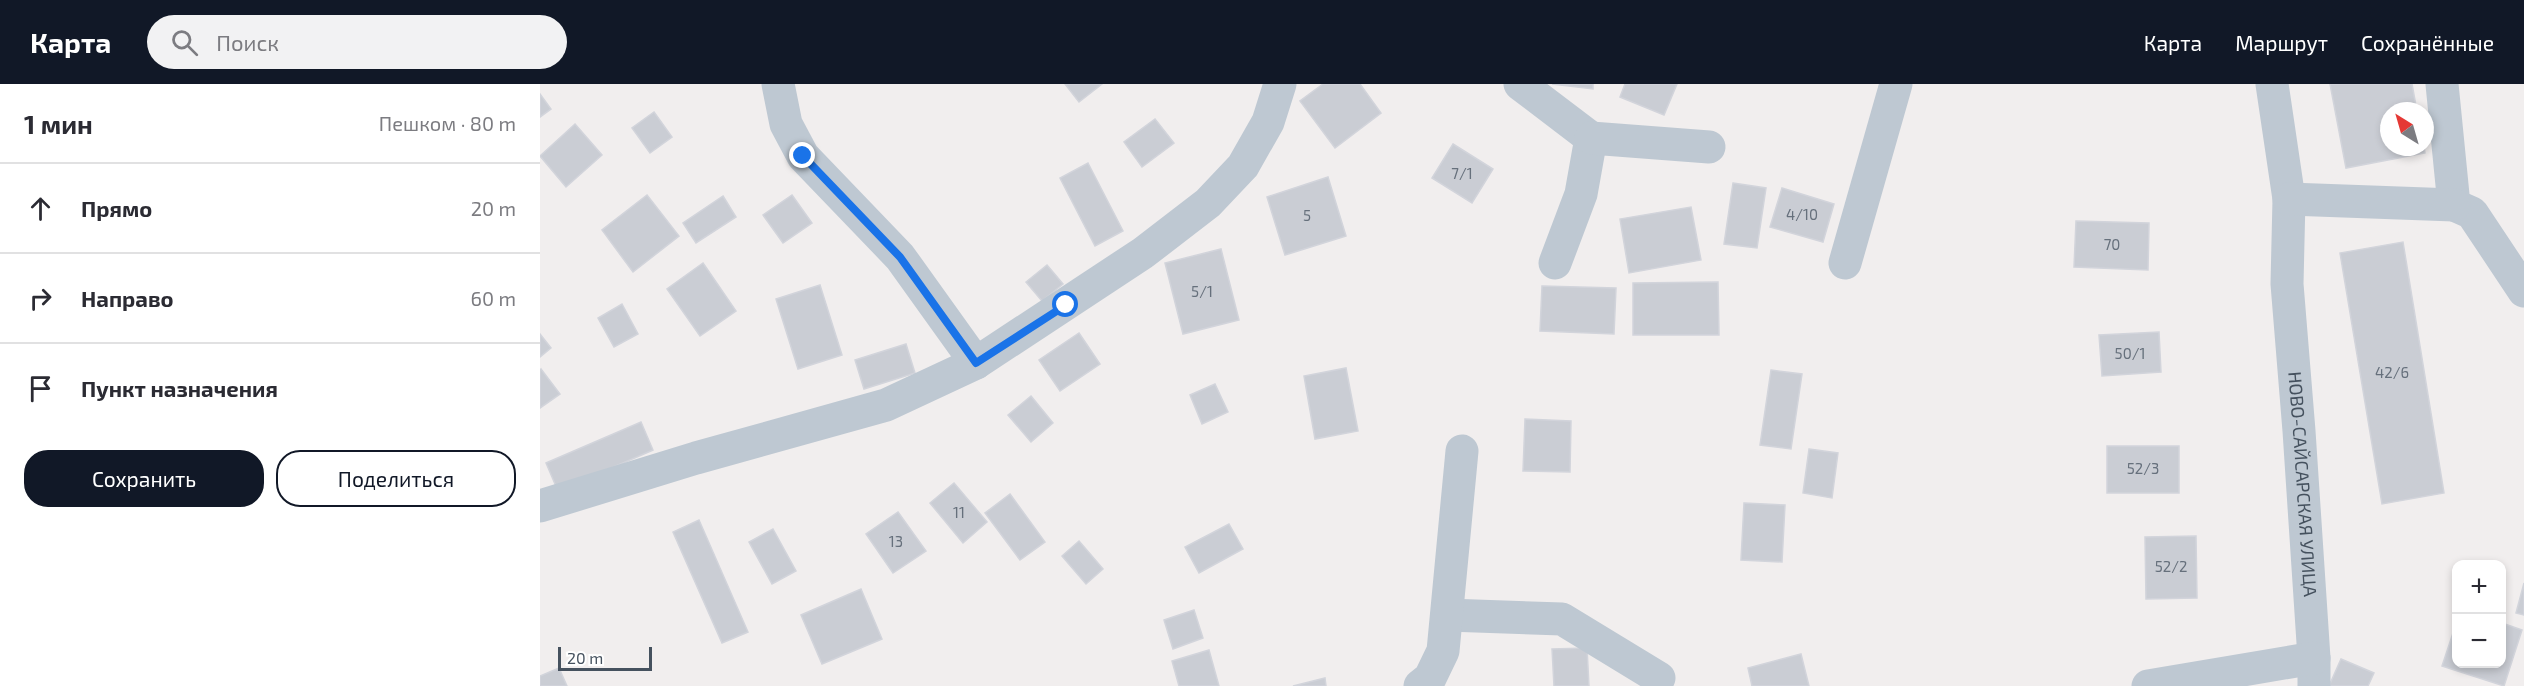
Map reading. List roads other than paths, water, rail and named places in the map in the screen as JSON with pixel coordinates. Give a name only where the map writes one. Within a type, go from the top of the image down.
[{"type":"street","points":[[778,84],[786,124],[803,156],[900,257],[976,363]]},
{"type":"street","points":[[540,506],[696,458],[886,405],[976,363],[1143,253],[1208,203],[1243,166],[1268,122],[1280,84]]},
{"type":"street","points":[[1520,84],[1591,138],[1708,147]]},
{"type":"street","points":[[1845,263],[1896,84]]},
{"type":"street","name":"НОВО-САЙСАРСКАЯ УЛИЦА","points":[[2272,84],[2289,199],[2287,284],[2314,672]]},
{"type":"street","points":[[2442,84],[2454,205]]},
{"type":"street","points":[[1555,263],[1581,194],[1591,138]]},
{"type":"street","points":[[2289,199],[2454,205],[2472,213],[2524,291]]},
{"type":"street","points":[[1420,686],[1430,678],[1443,651],[1462,451]]},
{"type":"street","points":[[1447,615],[1562,619],[1658,671]]},
{"type":"street","points":[[2148,686],[2314,672]]}]
